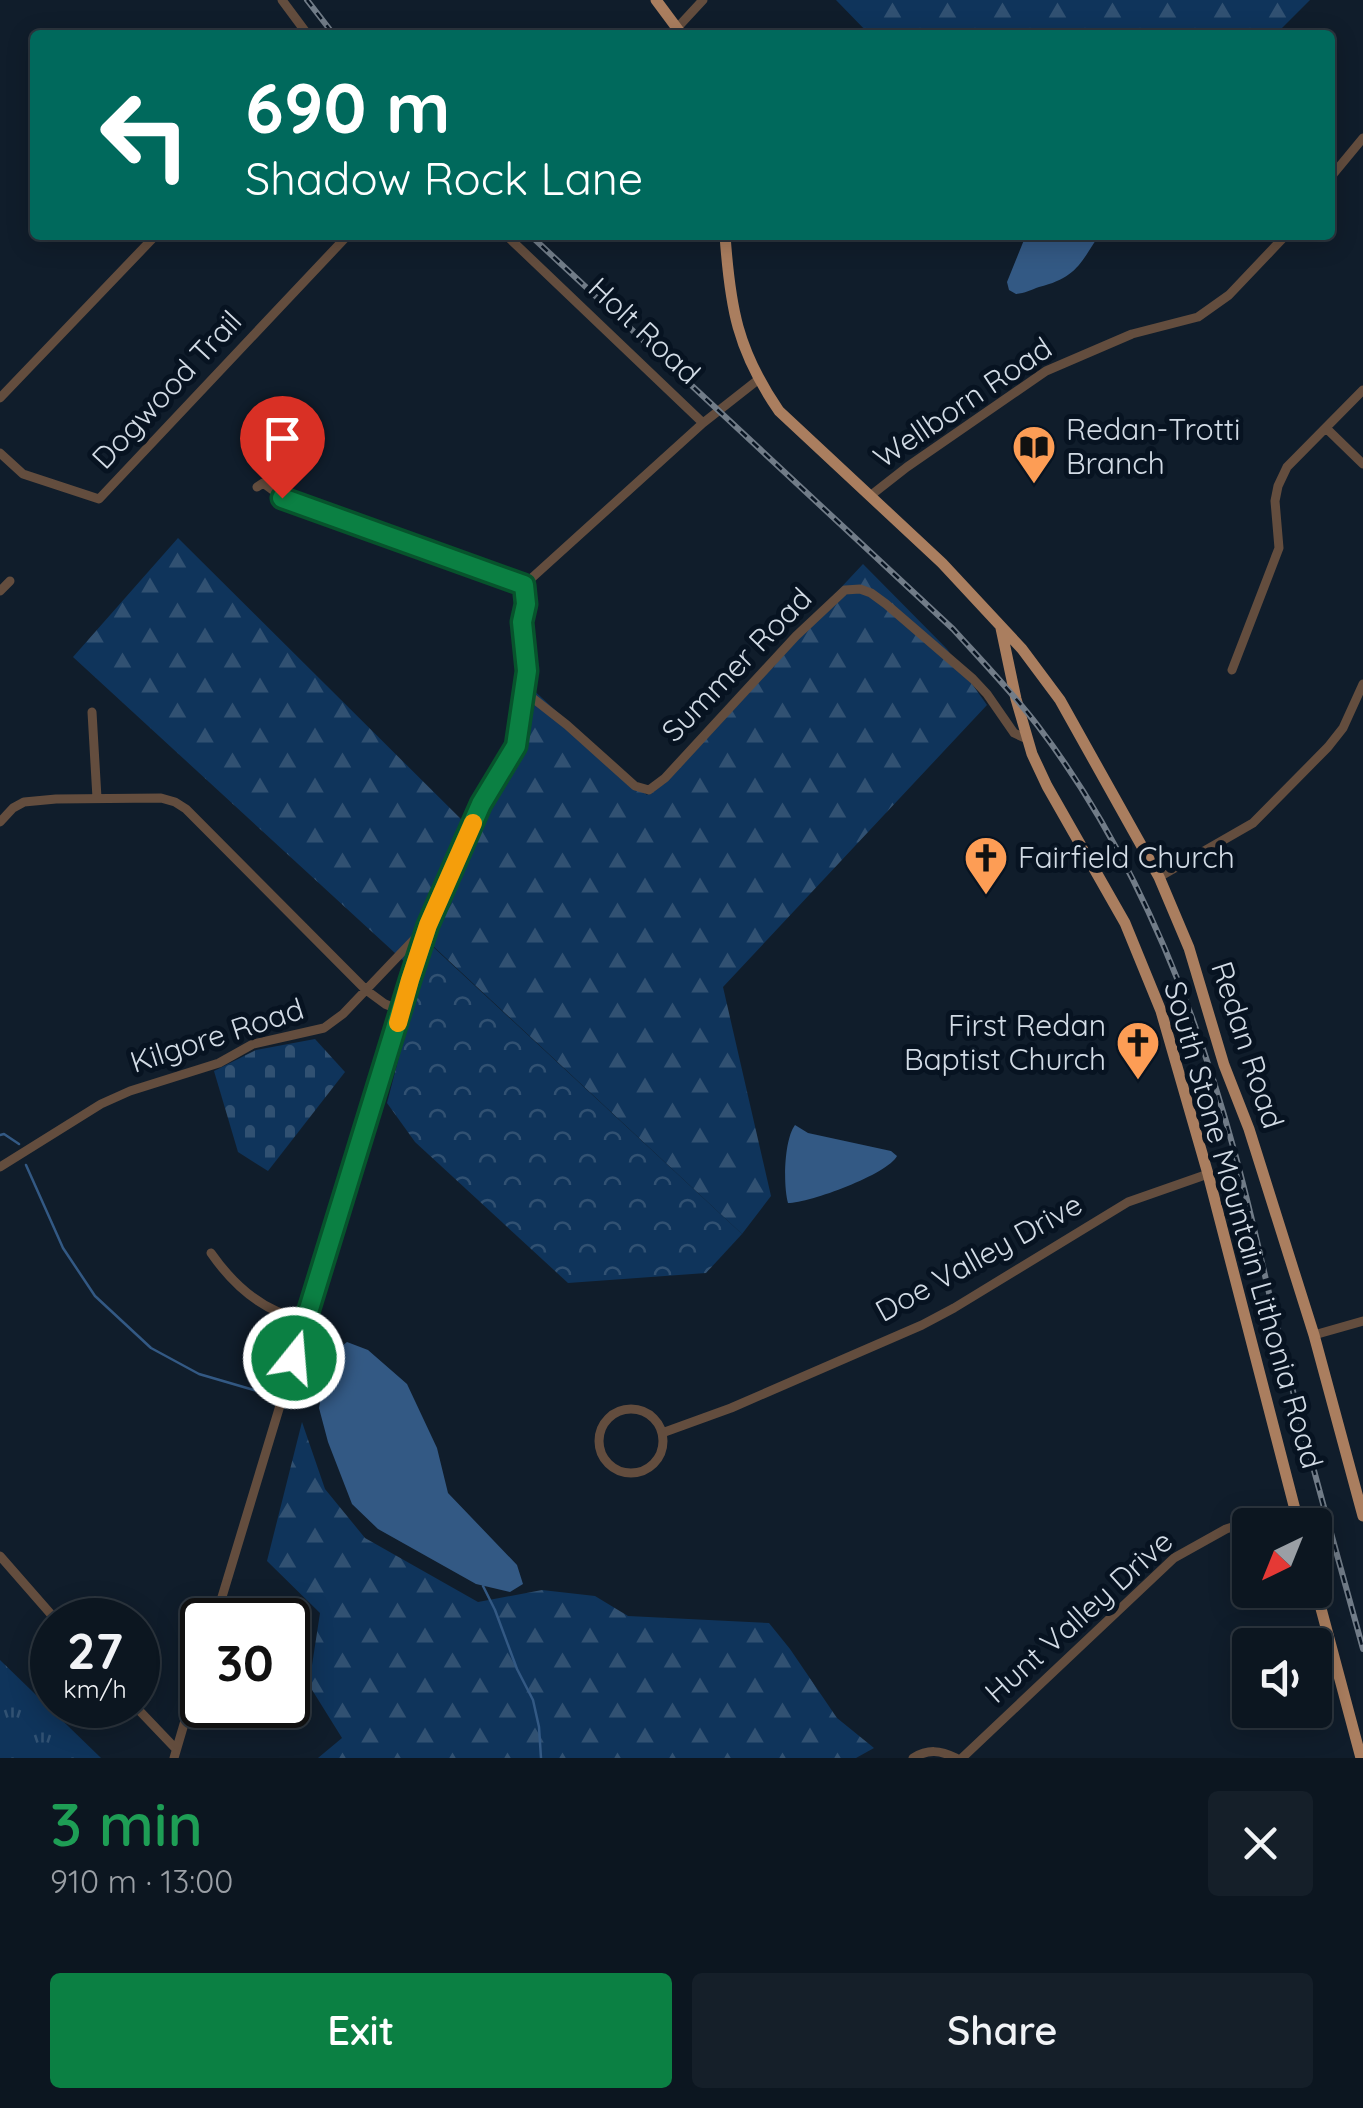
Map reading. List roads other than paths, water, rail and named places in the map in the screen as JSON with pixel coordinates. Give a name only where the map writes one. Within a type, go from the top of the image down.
[{"type":"main road","points":[[656,0],[679,30]]},
{"type":"main road","name":"South Stone Mountain Lithonia Road","points":[[726,240],[735,321],[759,379],[779,411],[942,563],[1001,627],[1027,738],[1047,786],[1126,923],[1172,1048],[1296,1508]]},
{"type":"main road","name":"Redan Road","points":[[1001,627],[1022,648],[1060,700],[1159,878],[1191,954],[1314,1335],[1363,1516]]},
{"type":"main road","points":[[1321,1608],[1361,1758]]},
{"type":"street","points":[[282,0],[304,30]]},
{"type":"street","points":[[681,30],[702,0]]},
{"type":"street","points":[[1335,172],[1363,138]]},
{"type":"street","points":[[0,398],[151,240]]},
{"type":"street","name":"Dogwood Trail","points":[[0,453],[23,474],[99,499],[343,240]]},
{"type":"street","name":"Holt Road","points":[[511,240],[703,423]]},
{"type":"street","name":"Wellborn Road","points":[[870,496],[1046,371],[1132,334],[1198,316],[1229,296],[1281,240]]},
{"type":"street","points":[[524,585],[703,423],[759,379]]},
{"type":"street","points":[[1232,670],[1278,548],[1278,486],[1287,468],[1363,390]]},
{"type":"street","points":[[1326,428],[1363,464]]},
{"type":"street","points":[[257,487],[263,484],[282,498],[524,585]]},
{"type":"street","points":[[0,591],[10,581]]},
{"type":"street","points":[[222,1598],[428,925],[481,804],[516,746],[527,671],[522,622],[526,604],[524,585]]},
{"type":"street","name":"Summer Road","points":[[525,692],[567,724],[634,786],[648,790],[664,778],[817,614],[845,590],[860,588],[886,604],[973,679],[1014,733],[1027,738]]},
{"type":"street","points":[[1159,878],[1253,823],[1344,728],[1363,684]]},
{"type":"street","points":[[92,712],[97,798]]},
{"type":"street","points":[[0,822],[24,802],[161,798],[175,802],[366,990],[402,1012]]},
{"type":"street","name":"Kilgore Road","points":[[0,1167],[130,1090],[219,1062],[253,1044],[335,1022],[428,925]]},
{"type":"street","name":"Doe Valley Drive","points":[[662,1433],[730,1408],[922,1324],[1128,1202],[1208,1174]]},
{"type":"street","points":[[211,1253],[255,1298],[287,1317],[306,1320]]},
{"type":"street","points":[[1314,1335],[1363,1321]]},
{"type":"street","points":[[630,1408],[651,1415],[662,1433],[662,1451],[649,1468],[639,1472],[618,1470],[609,1464],[599,1446],[602,1425],[620,1410],[630,1408]]},
{"type":"street","name":"Hunt Valley Drive","points":[[913,1758],[928,1750],[959,1758],[1174,1558],[1232,1527]]},
{"type":"street","points":[[0,1556],[37,1598]]},
{"type":"street","points":[[153,1728],[175,1754]]},
{"type":"street","points":[[175,1754],[183,1728]]},
{"type":"waterway","points":[[0,1135],[19,1144]]},
{"type":"waterway","points":[[26,1165],[63,1248],[95,1296],[151,1348],[199,1374],[280,1395]]},
{"type":"waterway","points":[[288,1396],[321,1397]]},
{"type":"waterway","points":[[483,1586],[533,1700],[541,1758]]},
{"type":"railway","points":[[307,0],[330,30]]},
{"type":"railway","points":[[535,240],[953,629],[1038,726],[1103,824],[1156,929],[1218,1094],[1363,1649]]},
{"type":"place","name":"Redan-Trotti Branch","points":[[1034,485]]},
{"type":"place","name":"Fairfield Church","points":[[986,896]]},
{"type":"place","name":"First Redan Baptist Church","points":[[1138,1081]]}]
